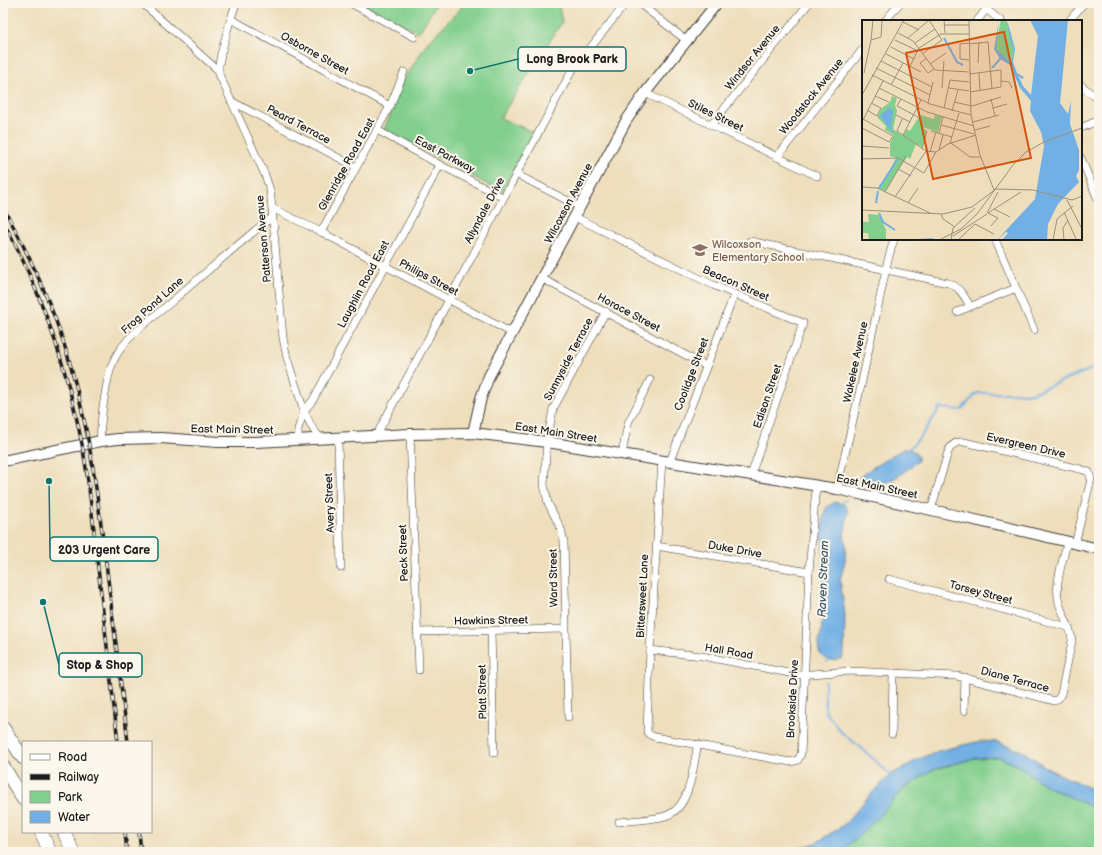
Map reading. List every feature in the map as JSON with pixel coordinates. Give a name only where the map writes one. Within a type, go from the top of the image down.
[{"type":"highway","points":[[3,728],[22,756]]},
{"type":"highway","points":[[3,766],[22,797]]},
{"type":"highway","points":[[41,833],[50,852]]},
{"type":"highway","points":[[64,833],[73,852]]},
{"type":"main road","name":"Wilcoxson Avenue","points":[[473,433],[486,382],[626,121],[645,93],[717,3]]},
{"type":"main road","name":"East Main Street","points":[[3,461],[101,441],[138,438],[234,443],[410,434],[473,433],[546,442],[837,489],[1099,549]]},
{"type":"street","points":[[142,3],[219,71]]},
{"type":"street","name":"Patterson Avenue","points":[[236,3],[221,54],[219,71],[224,87],[265,175],[270,190],[283,338],[287,358],[304,411],[317,435],[323,439]]},
{"type":"street","points":[[350,3],[414,37]]},
{"type":"street","name":"Allyndale Drive","points":[[376,436],[503,197],[575,67],[626,3]]},
{"type":"street","points":[[639,3],[687,41]]},
{"type":"street","name":"Windsor Avenue","points":[[711,126],[809,3]]},
{"type":"street","points":[[886,20],[900,3]]},
{"type":"street","points":[[978,20],[991,3]]},
{"type":"street","points":[[1071,20],[1084,3]]},
{"type":"street","points":[[986,9],[1000,20]]},
{"type":"street","name":"Osborne Street","points":[[231,19],[390,106]]},
{"type":"street","name":"Woodstock Avenue","points":[[777,157],[862,50]]},
{"type":"street","name":"Glenridge Road East","points":[[321,232],[390,106],[404,72]]},
{"type":"street","points":[[1082,86],[1099,100]]},
{"type":"street","name":"Stiles Street","points":[[645,93],[817,176]]},
{"type":"street","name":"Peard Terrace","points":[[231,101],[356,167]]},
{"type":"street","points":[[1082,128],[1099,120]]},
{"type":"street","name":"East Parkway","points":[[377,130],[440,165],[503,197]]},
{"type":"street","points":[[1082,160],[1099,202]]},
{"type":"street","name":"Laughlin Road East","points":[[304,411],[313,400],[440,165]]},
{"type":"street","points":[[516,174],[580,207]]},
{"type":"street","name":"Philips Street","points":[[272,208],[321,232],[512,333]]},
{"type":"street","name":"Beacon Street","points":[[575,217],[734,295],[804,323]]},
{"type":"street","name":"Frog Pond Lane","points":[[101,441],[101,426],[110,371],[115,356],[136,332],[264,223],[272,218]]},
{"type":"street","name":"Wakelee Avenue","points":[[837,489],[894,240]]},
{"type":"street","points":[[995,240],[1034,330]]},
{"type":"street","points":[[750,241],[953,284],[960,290],[970,306]]},
{"type":"street","name":"Horace Street","points":[[541,278],[606,311],[706,366]]},
{"type":"street","points":[[957,312],[1016,288]]},
{"type":"street","name":"Coolidge Street","points":[[666,461],[734,295]]},
{"type":"street","name":"Sunnyside Terrace","points":[[546,442],[553,409],[606,311]]},
{"type":"street","name":"Edison Street","points":[[751,475],[804,323]]},
{"type":"street","points":[[622,454],[628,423],[650,380]]},
{"type":"street","points":[[298,440],[298,428],[304,411]]},
{"type":"street","name":"Peck Street","points":[[410,434],[419,670]]},
{"type":"street","name":"Avery Street","points":[[338,438],[341,568]]},
{"type":"street","name":"Ward Street","points":[[546,442],[544,485],[548,503],[561,529],[564,542],[568,717]]},
{"type":"street","name":"Evergreen Drive","points":[[931,510],[948,452],[952,446],[958,442],[964,442],[1080,469],[1089,472],[1091,479],[1071,543]]},
{"type":"street","name":"Bittersweet Lane","points":[[648,734],[650,650],[656,546],[666,461]]},
{"type":"street","name":"Brookside Drive","points":[[648,734],[655,737],[790,762],[797,761],[800,758],[809,572],[816,486]]},
{"type":"street","name":"Diane Terrace","points":[[805,674],[850,671],[957,676],[1050,700],[1056,700],[1061,694],[1072,641],[1072,636],[1057,593],[1058,581],[1071,543]]},
{"type":"street","name":"Duke Drive","points":[[656,546],[809,572]]},
{"type":"street","name":"Torsey Street","points":[[889,579],[1068,627]]},
{"type":"street","name":"Hawkins Street","points":[[417,632],[565,629]]},
{"type":"street","name":"Platt Street","points":[[491,631],[494,753]]},
{"type":"street","name":"Hall Road","points":[[650,650],[702,656],[798,674],[805,674]]},
{"type":"street","points":[[892,734],[894,673]]},
{"type":"street","points":[[964,710],[965,677]]},
{"type":"street","points":[[619,822],[663,817],[678,809],[684,802],[687,793],[698,744]]},
{"type":"green space","points":[[361,3],[437,3],[421,29],[417,32]]},
{"type":"green space","points":[[458,3],[555,3],[559,7],[562,22],[500,118],[533,132],[503,190],[499,191],[384,129],[395,105],[390,101],[428,42],[462,7]]},
{"type":"green space","points":[[999,757],[1017,765],[1048,787],[1099,810],[1099,852],[840,852],[856,839],[880,815],[903,789],[932,770],[975,758]]},
{"type":"water","points":[[903,449],[908,449],[914,452],[918,457],[918,461],[897,476],[883,483],[867,483],[859,479],[864,473]]},
{"type":"water","points":[[836,502],[845,505],[848,511],[844,536],[846,545],[845,561],[840,580],[845,614],[844,652],[842,658],[829,660],[825,659],[819,651],[822,627],[824,578],[822,544],[825,511],[829,505]]},
{"type":"water","points":[[981,741],[997,742],[1024,752],[1050,770],[1099,792],[1099,810],[1048,787],[1017,765],[999,757],[975,758],[932,770],[903,789],[856,839],[840,852],[787,852],[816,843],[845,824],[870,795],[890,775],[919,759],[941,750]]},
{"type":"waterway","name":"Raven Stream","points":[[908,450],[921,436],[940,408],[961,410],[977,393],[1032,393],[1099,366]]},
{"type":"waterway","name":"Raven Stream","points":[[840,504],[846,500]]},
{"type":"waterway","name":"Raven Stream","points":[[827,662],[828,657]]},
{"type":"waterway","name":"Raven Stream","points":[[825,682],[825,711],[841,732],[892,776]]},
{"type":"railway","points":[[3,207],[46,294],[63,340],[82,409],[98,501],[128,741]]},
{"type":"railway","points":[[3,221],[29,273],[40,300],[68,383],[75,411],[84,454],[90,499],[118,741]]},
{"type":"railway","points":[[125,833],[127,852]]},
{"type":"railway","points":[[139,833],[141,852]]},
{"type":"place","name":"Long Brook Park","points":[[470,71]]},
{"type":"place","name":"Wilcoxson Elementary School","points":[[700,250]]},
{"type":"place","name":"203 Urgent Care","points":[[49,481]]},
{"type":"place","name":"Stop & Shop","points":[[43,602]]}]
